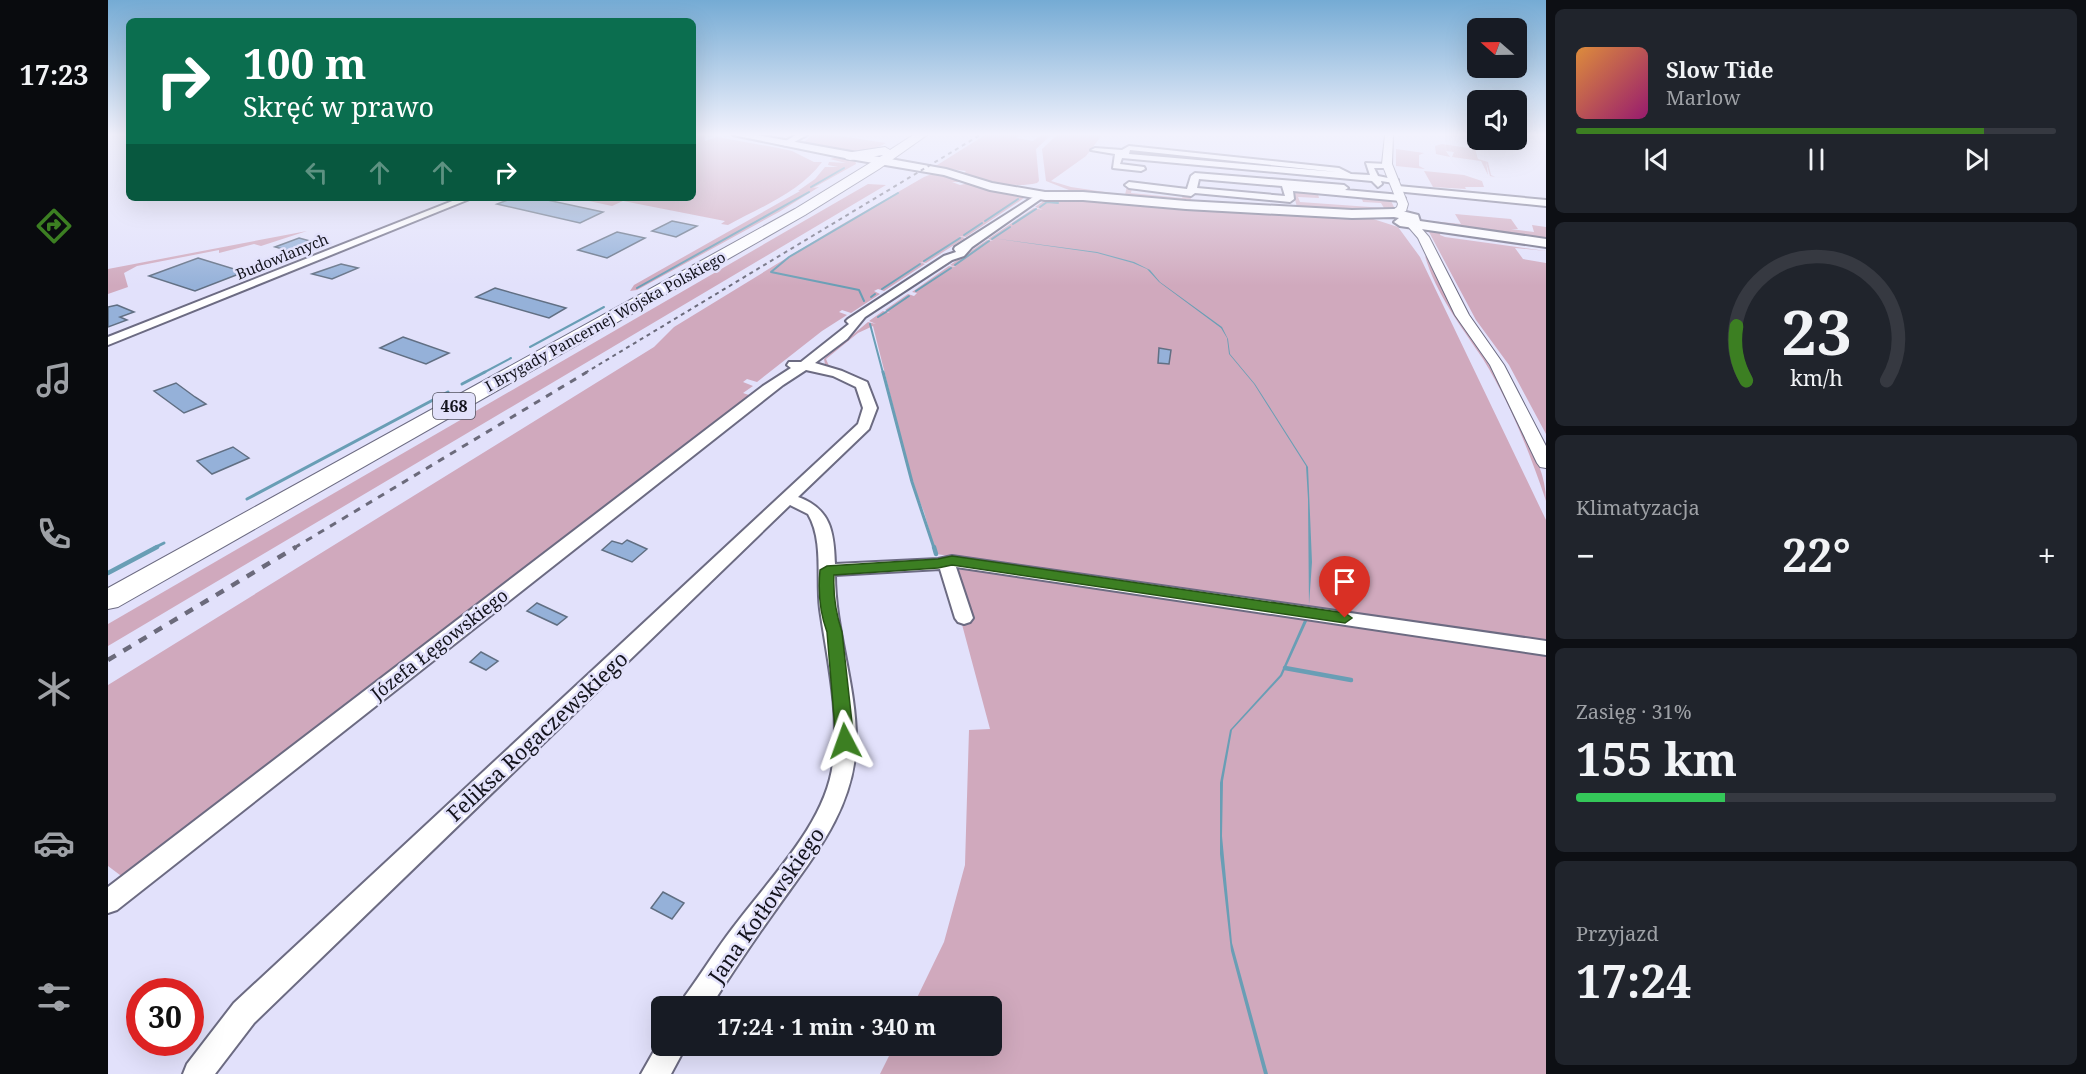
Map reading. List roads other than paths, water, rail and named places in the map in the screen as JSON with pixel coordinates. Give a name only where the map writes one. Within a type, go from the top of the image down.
[{"type":"main road","name":"I Brygady Pancernej Wojska Polskiego","points":[[108,583],[835,185]]},
{"type":"main road","name":"I Brygady Pancernej Wojska Polskiego","points":[[108,600],[800,212],[842,185]]},
{"type":"main road","points":[[988,185],[1038,193],[1196,206],[1412,219],[1448,228],[1546,243]]},
{"type":"main road","points":[[1423,239],[1430,229],[1448,228]]},
{"type":"street","points":[[1199,185],[1290,199],[1287,189]]},
{"type":"street","points":[[1213,185],[1399,192],[1546,203]]},
{"type":"street","points":[[1379,185],[1381,190]]},
{"type":"street","points":[[1387,185],[1399,192],[1402,208],[1391,217],[1423,239]]},
{"type":"street","points":[[1396,185],[1409,209],[1408,214],[1462,315],[1497,365],[1513,393],[1546,463]]},
{"type":"street","points":[[1287,189],[1344,188]]},
{"type":"street","name":"Józefa Łęgowskiego","points":[[108,902],[799,366],[843,326],[860,318],[948,258],[960,254],[968,245],[1038,193]]},
{"type":"street","name":"Budowlanych","points":[[108,341],[460,201]]},
{"type":"street","name":"Feliksa Rogaczewskiego","points":[[197,1074],[244,1013],[866,424],[870,413],[868,399],[849,384],[799,366]]},
{"type":"street","name":"Jana Kotłowskiego","points":[[702,996],[741,937],[820,831],[832,805],[843,766],[845,741],[834,632],[830,621],[826,586],[827,570],[822,526],[813,511],[788,499]]},
{"type":"street","points":[[827,570],[942,563],[1028,570],[1546,648]]},
{"type":"street","points":[[942,563],[964,618]]},
{"type":"street","points":[[655,1074],[666,1056]]},
{"type":"water","points":[[992,238],[1097,252],[1134,262],[1150,270],[1160,282],[1222,327],[1228,339],[1230,354],[1255,384],[1308,467],[1312,562],[1309,605],[1306,466],[1254,384],[1229,354],[1227,338],[1221,328],[1159,282],[1147,269],[1133,263],[1097,253]]},
{"type":"water","points":[[1309,610],[1308,619],[1282,676],[1232,730],[1223,781],[1222,836],[1232,943],[1268,1074],[1264,1074],[1231,951],[1220,854],[1220,783],[1230,730],[1280,675]]},
{"type":"waterway","points":[[637,288],[809,192]]},
{"type":"waterway","points":[[864,301],[859,290],[771,272],[789,257],[898,193]]},
{"type":"waterway","points":[[985,221],[1018,199]]},
{"type":"waterway","points":[[1040,207],[1047,202],[1058,203]]},
{"type":"waterway","points":[[1013,224],[1036,209]]},
{"type":"waterway","points":[[964,235],[982,223]]},
{"type":"waterway","points":[[992,239],[1010,227]]},
{"type":"waterway","points":[[924,261],[960,238]]},
{"type":"waterway","points":[[955,265],[989,241]]},
{"type":"waterway","points":[[882,289],[920,264]]},
{"type":"waterway","points":[[916,291],[951,268]]},
{"type":"waterway","points":[[871,297],[875,294]]},
{"type":"waterway","points":[[887,311],[909,296]]},
{"type":"waterway","points":[[530,347],[604,307]]},
{"type":"waterway","points":[[878,317],[886,312]]},
{"type":"waterway","points":[[870,324],[883,373]]},
{"type":"waterway","points":[[483,373],[511,358]]},
{"type":"waterway","points":[[462,384],[485,372]]},
{"type":"waterway","points":[[883,372],[912,482],[934,548]]},
{"type":"waterway","points":[[247,499],[448,392]]},
{"type":"waterway","points":[[154,548],[164,543]]},
{"type":"waterway","points":[[108,573],[157,547]]},
{"type":"waterway","points":[[934,547],[936,554]]},
{"type":"waterway","points":[[1285,668],[1351,680]]},
{"type":"railway","points":[[585,373],[897,185]]},
{"type":"railway","points":[[294,548],[587,372]]},
{"type":"railway","points":[[108,660],[296,547]]}]
